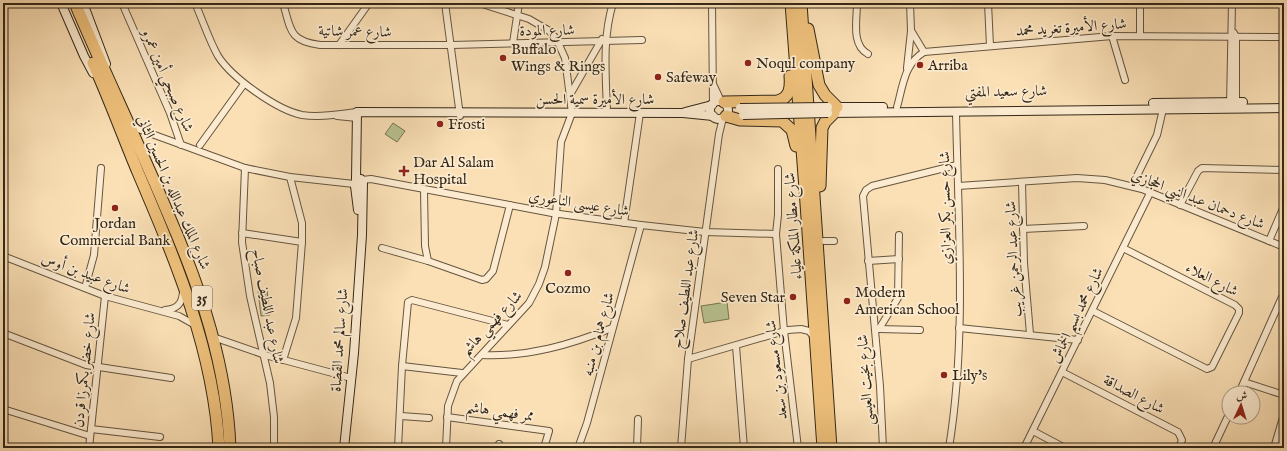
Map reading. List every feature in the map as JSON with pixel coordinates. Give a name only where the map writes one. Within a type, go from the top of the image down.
[{"type":"highway","name":"شارع الملك عبدالله بن الحسين الثاني","points":[[68,3],[130,126],[180,241],[199,290],[213,337],[226,401],[230,448]]},
{"type":"highway","name":"شارع الملك عبدالله بن الحسين الثاني","points":[[75,3],[93,54]]},
{"type":"highway","points":[[796,6],[810,37],[819,85],[832,110],[822,128],[820,188],[811,209]]},
{"type":"highway","points":[[722,111],[777,101],[783,99],[789,94],[791,86],[788,31],[796,6]]},
{"type":"highway","name":"شارع مطار الملكة علياء","points":[[796,6],[811,209],[812,334],[823,448]]},
{"type":"highway","name":"شارع الملك عبدالله بن الحسين الثاني","points":[[105,79],[184,283],[211,383],[217,416],[219,448]]},
{"type":"highway","points":[[722,111],[740,120],[778,120],[790,127],[795,137],[801,193],[811,209]]},
{"type":"highway","name":"شارع مطار الملكة علياء","points":[[811,209],[816,223],[831,448]]},
{"type":"street","points":[[61,3],[89,67],[105,79]]},
{"type":"street","points":[[83,3],[102,51],[105,79]]},
{"type":"street","name":"شارع صبحي أمين عمرو","points":[[122,3],[170,113],[181,145]]},
{"type":"street","name":"شارع الأميرة سمية الحسن","points":[[195,3],[218,56],[225,66],[244,84],[289,111],[304,115],[459,113],[501,116],[508,113],[683,113],[722,111]]},
{"type":"street","name":"شارع عمر شاتية","points":[[283,3],[290,29],[296,38],[310,44],[452,45]]},
{"type":"street","points":[[338,45],[369,3]]},
{"type":"street","points":[[445,3],[452,45],[459,113]]},
{"type":"street","points":[[480,3],[518,15],[540,25],[559,42],[565,58],[572,113]]},
{"type":"street","points":[[513,43],[519,3]]},
{"type":"street","points":[[570,93],[603,42],[614,3]]},
{"type":"street","points":[[712,3],[712,84],[712,104],[710,111],[722,111],[712,84]]},
{"type":"street","points":[[857,3],[857,41],[861,50],[868,54]]},
{"type":"street","points":[[897,107],[906,71],[911,31],[910,3]]},
{"type":"street","points":[[988,3],[990,46]]},
{"type":"street","points":[[1140,3],[1140,36]]},
{"type":"street","points":[[1232,3],[1233,105]]},
{"type":"street","points":[[906,71],[914,58],[924,52],[911,31]]},
{"type":"street","points":[[1112,36],[1125,80]]},
{"type":"street","name":"شارع الأميرة تغريد محمد","points":[[924,52],[1112,36],[1284,37]]},
{"type":"street","name":"شارع المودة","points":[[452,45],[642,40]]},
{"type":"street","points":[[603,42],[607,113]]},
{"type":"street","points":[[200,145],[244,84]]},
{"type":"street","name":"شارع سعيد المفتي","points":[[832,110],[956,111],[1163,109],[1284,103]]},
{"type":"street","name":"شارع الأميرة سمية الحسن","points":[[683,113],[712,104],[722,111]]},
{"type":"street","name":"شارع سعيد المفتي","points":[[722,111],[832,110],[897,107],[1233,105],[1284,108]]},
{"type":"street","points":[[1132,186],[1157,135],[1163,109]]},
{"type":"street","name":"شارع عبد اللطيف صلاح","points":[[681,448],[688,359],[722,111]]},
{"type":"street","name":"شارع حسن بكر العزازي","points":[[949,448],[958,360],[959,328],[956,111]]},
{"type":"street","name":"شارع فهمي هاشم","points":[[446,448],[447,417],[450,397],[462,373],[482,355],[508,325],[523,311],[534,296],[545,267],[556,214],[561,142],[572,113]]},
{"type":"street","points":[[624,223],[640,113]]},
{"type":"street","name":"شارع سالم محمد القضاة","points":[[344,448],[362,235],[359,183],[360,115]]},
{"type":"street","name":"شارع صبحي أمين عمرو","points":[[130,126],[245,168],[290,177],[359,183]]},
{"type":"street","name":"شارع بخيت العيسى","points":[[883,448],[877,329],[868,262],[863,200],[866,190],[872,186],[956,165]]},
{"type":"street","points":[[85,288],[94,255],[101,168]]},
{"type":"street","name":"شارع عبد اللطيف صباح","points":[[245,168],[242,233],[250,296],[265,355],[273,403],[274,448]]},
{"type":"street","name":"شارع مسعود بن سعد","points":[[778,168],[776,234],[784,331],[798,448]]},
{"type":"street","points":[[1180,205],[1198,170],[1202,168],[1284,170]]},
{"type":"street","points":[[283,360],[296,318],[303,229],[290,177]]},
{"type":"street","name":"شارع دحمان عبد النبي الحجازي","points":[[958,186],[1086,178],[1106,180],[1132,186],[1284,247]]},
{"type":"street","name":"شارع عيسى الناعوري","points":[[359,183],[379,182],[556,214],[624,223],[705,232],[776,234]]},
{"type":"street","name":"شارع عبد الرحمن غريب","points":[[1022,182],[1023,229],[1030,334]]},
{"type":"street","points":[[424,190],[425,246],[428,261]]},
{"type":"street","name":"شارع محمد بسيم الخماش","points":[[1024,448],[1150,193]]},
{"type":"street","points":[[382,248],[428,261],[477,279],[486,279],[493,271],[498,256],[510,206]]},
{"type":"street","points":[[1269,241],[1284,206]]},
{"type":"street","points":[[816,223],[824,241],[819,260]]},
{"type":"street","name":"شارع همام بن منبه","points":[[578,448],[641,225]]},
{"type":"street","points":[[1023,229],[1084,226]]},
{"type":"street","points":[[242,233],[302,242]]},
{"type":"street","points":[[877,329],[898,299],[899,235]]},
{"type":"street","points":[[824,241],[834,241]]},
{"type":"street","name":"شارع العلاء","points":[[1093,311],[1207,370],[1212,367],[1239,313],[1238,308],[1235,306],[1123,248]]},
{"type":"street","name":"شارع عبيد بن أوس","points":[[3,256],[105,296],[162,310],[184,318],[196,326]]},
{"type":"street","points":[[868,262],[899,259]]},
{"type":"street","points":[[162,310],[173,309],[180,304],[183,296],[184,283]]},
{"type":"street","points":[[1243,385],[1283,299],[1284,290]]},
{"type":"street","name":"شارع خضر بكمرزا قردن","points":[[89,448],[105,296]]},
{"type":"street","points":[[398,448],[407,304],[410,300],[508,325]]},
{"type":"street","points":[[688,359],[784,331],[801,329],[809,323],[813,315]]},
{"type":"street","points":[[482,355],[512,355],[543,350],[571,344],[612,328]]},
{"type":"street","points":[[959,328],[1078,340]]},
{"type":"street","points":[[801,329],[812,334]]},
{"type":"street","points":[[877,329],[920,330]]},
{"type":"street","points":[[3,333],[78,363],[171,378]]},
{"type":"street","points":[[213,337],[265,355],[351,378]]},
{"type":"street","points":[[736,346],[744,448]]},
{"type":"street","points":[[402,366],[462,373]]},
{"type":"street","name":"شارع الصداقة","points":[[1062,372],[1178,432],[1182,440],[1179,448]]},
{"type":"street","points":[[1244,382],[1284,395]]},
{"type":"street","points":[[3,409],[90,436]]},
{"type":"street","points":[[1274,448],[1284,414]]},
{"type":"street","points":[[401,416],[429,418]]},
{"type":"street","name":"ممر فهمي هاشم","points":[[447,417],[549,431],[544,448]]},
{"type":"street","points":[[638,419],[638,448]]},
{"type":"street","points":[[1213,448],[1224,425]]},
{"type":"street","points":[[91,429],[160,438]]},
{"type":"street","points":[[1033,431],[1065,448]]},
{"type":"green space","points":[[393,123],[405,131],[397,142],[385,134]]},
{"type":"green space","points":[[267,290],[270,315],[261,316],[258,291]]},
{"type":"green space","points":[[727,302],[729,319],[704,323],[701,306]]},
{"type":"place","name":"Buffalo Wings & Rings","points":[[503,58]]},
{"type":"place","name":"Noqul company","points":[[748,63]]},
{"type":"place","name":"Arriba","points":[[920,65]]},
{"type":"place","name":"Safeway","points":[[658,77]]},
{"type":"place","name":"Frosti","points":[[440,124]]},
{"type":"place","name":"Dar Al Salam Hospital","points":[[404,171]]},
{"type":"place","name":"Jordan Commercial Bank","points":[[115,208]]},
{"type":"place","name":"Cozmo","points":[[568,273]]},
{"type":"place","name":"Seven Star","points":[[793,297]]},
{"type":"place","name":"Modern American School","points":[[847,301]]},
{"type":"place","name":"Lily's","points":[[944,375]]}]
